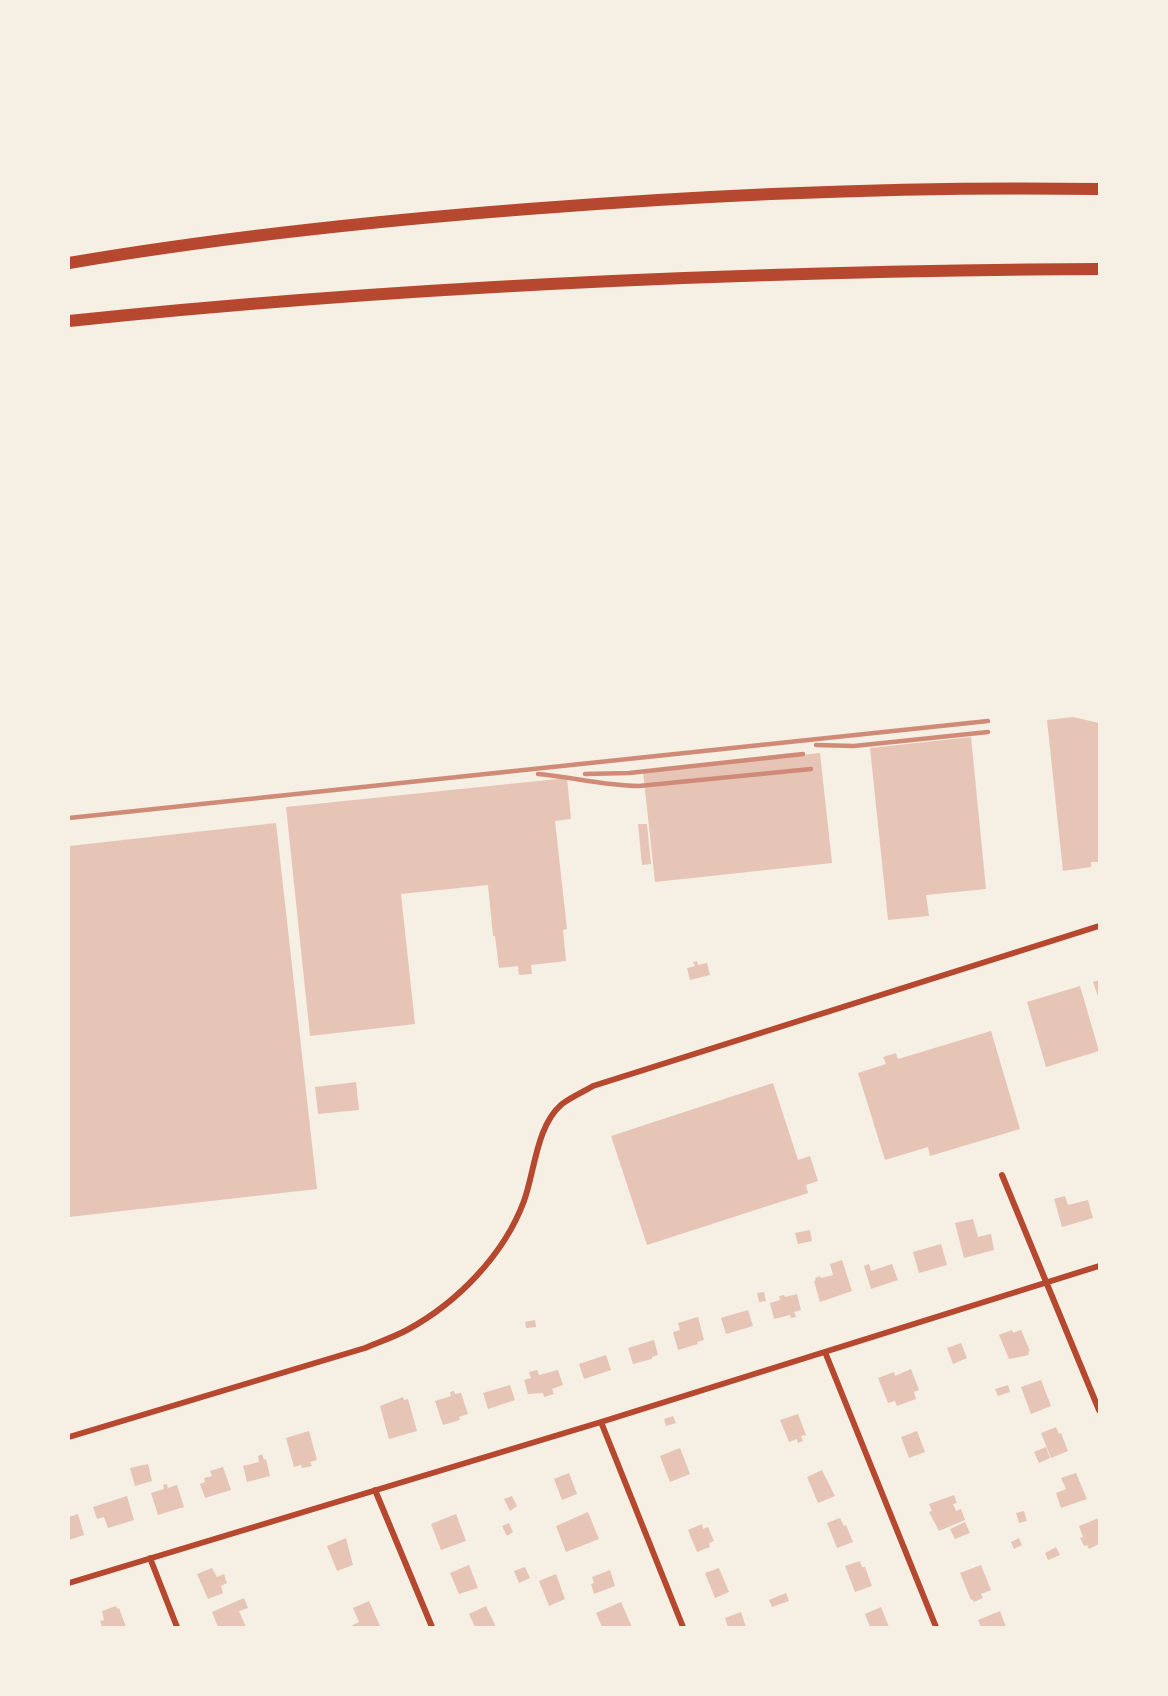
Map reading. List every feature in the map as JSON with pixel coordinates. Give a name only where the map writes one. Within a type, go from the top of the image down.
[{"type":"highway","points":[[69,263],[236,238],[346,225],[604,203],[862,190],[994,187],[1099,189]]},
{"type":"highway","points":[[69,321],[381,294],[598,280],[846,272],[1099,269]]},
{"type":"street","points":[[69,1437],[365,1347],[406,1330],[445,1306],[476,1276],[505,1238],[524,1201],[545,1128],[561,1105],[593,1086],[1099,926]]},
{"type":"street","points":[[1002,1175],[1099,1410]]},
{"type":"street","points":[[69,1583],[601,1422],[1099,1266]]},
{"type":"street","points":[[825,1352],[936,1627]]},
{"type":"street","points":[[601,1422],[683,1627]]},
{"type":"street","points":[[375,1490],[432,1627]]},
{"type":"street","points":[[150,1558],[177,1627]]},
{"type":"building","points":[[1073,717],[1099,723],[1099,862],[1091,862],[1091,867],[1063,871],[1047,720]]},
{"type":"building","points":[[971,737],[986,889],[926,895],[929,916],[888,920],[870,748]]},
{"type":"building","points":[[820,753],[832,863],[655,882],[643,772]]},
{"type":"building","points":[[567,778],[571,819],[555,821],[567,929],[563,930],[566,961],[531,965],[532,974],[519,975],[518,966],[499,968],[488,885],[401,894],[415,1024],[310,1036],[286,807]]},
{"type":"building","points":[[276,823],[317,1189],[69,1217],[69,846]]},
{"type":"building","points":[[638,824],[647,824],[651,864],[642,865]]},
{"type":"building","points":[[697,961],[698,965],[707,963],[710,975],[690,980],[687,968],[695,966],[693,962]]},
{"type":"building","points":[[1099,980],[1099,999],[1093,982]]},
{"type":"building","points":[[1080,986],[1099,1051],[1046,1067],[1027,1002]]},
{"type":"building","points":[[991,1031],[1020,1129],[930,1156],[928,1147],[885,1160],[858,1073],[886,1064],[883,1057],[896,1053],[898,1059]]},
{"type":"building","points":[[356,1082],[359,1110],[318,1114],[315,1087]]},
{"type":"building","points":[[773,1083],[798,1160],[810,1156],[818,1181],[806,1185],[808,1193],[647,1245],[611,1136]]},
{"type":"building","points":[[1065,1196],[1068,1205],[1088,1200],[1093,1218],[1062,1227],[1054,1199]]},
{"type":"building","points":[[973,1219],[978,1237],[991,1234],[994,1250],[964,1258],[955,1223]]},
{"type":"building","points":[[810,1230],[812,1241],[798,1244],[795,1233]]},
{"type":"building","points":[[941,1244],[947,1265],[919,1273],[913,1252]]},
{"type":"building","points":[[842,1260],[852,1291],[820,1302],[815,1278],[833,1275],[830,1264]]},
{"type":"building","points":[[869,1264],[871,1271],[892,1264],[898,1280],[871,1289],[864,1266]]},
{"type":"building","points":[[764,1292],[766,1301],[759,1302],[757,1293]]},
{"type":"building","points":[[797,1294],[801,1310],[794,1312],[796,1317],[791,1318],[790,1315],[774,1319],[770,1303],[780,1300],[779,1296]]},
{"type":"building","points":[[748,1310],[753,1326],[726,1334],[721,1318]]},
{"type":"building","points":[[698,1317],[704,1340],[678,1350],[673,1332],[680,1330],[678,1323]]},
{"type":"building","points":[[535,1320],[536,1327],[526,1328],[525,1322]]},
{"type":"building","points":[[1012,1330],[1013,1333],[1021,1330],[1030,1351],[1029,1355],[1009,1359],[999,1335]]},
{"type":"building","points":[[654,1340],[658,1355],[633,1364],[628,1348]]},
{"type":"building","points":[[961,1343],[967,1358],[953,1364],[947,1348]]},
{"type":"building","points":[[606,1355],[611,1370],[584,1379],[579,1364]]},
{"type":"building","points":[[911,1369],[919,1390],[914,1392],[916,1399],[897,1406],[895,1401],[888,1403],[878,1378],[894,1372],[895,1376]]},
{"type":"building","points":[[537,1370],[539,1375],[558,1370],[563,1385],[552,1389],[554,1394],[544,1397],[543,1393],[528,1394],[524,1380],[531,1378],[529,1372]]},
{"type":"building","points":[[1041,1380],[1051,1406],[1031,1414],[1021,1387]]},
{"type":"building","points":[[510,1385],[515,1400],[488,1409],[483,1393]]},
{"type":"building","points":[[1008,1385],[1010,1392],[998,1396],[995,1389]]},
{"type":"building","points":[[454,1391],[455,1394],[461,1393],[468,1414],[459,1417],[460,1420],[443,1425],[435,1401],[451,1396],[450,1392]]},
{"type":"building","points":[[403,1397],[404,1400],[408,1399],[417,1431],[389,1439],[380,1406]]},
{"type":"building","points":[[798,1414],[806,1435],[801,1436],[803,1441],[798,1443],[797,1439],[789,1442],[780,1420]]},
{"type":"building","points":[[673,1416],[676,1423],[666,1426],[664,1419]]},
{"type":"building","points":[[1056,1427],[1068,1451],[1051,1458],[1041,1433]]},
{"type":"building","points":[[309,1431],[317,1460],[310,1462],[312,1466],[294,1467],[286,1438]]},
{"type":"building","points":[[917,1431],[925,1452],[909,1458],[901,1437]]},
{"type":"building","points":[[1046,1447],[1050,1458],[1039,1463],[1034,1452]]},
{"type":"building","points":[[680,1448],[690,1474],[670,1482],[660,1456]]},
{"type":"building","points":[[262,1454],[264,1460],[266,1459],[270,1476],[247,1482],[243,1466],[259,1462],[258,1456]]},
{"type":"building","points":[[148,1464],[152,1481],[135,1486],[130,1468]]},
{"type":"building","points":[[223,1467],[231,1490],[205,1498],[200,1484],[205,1482],[204,1478],[212,1476],[210,1471]]},
{"type":"building","points":[[822,1470],[835,1496],[818,1503],[807,1477]]},
{"type":"building","points":[[569,1473],[577,1494],[562,1500],[554,1479]]},
{"type":"building","points":[[1076,1473],[1087,1499],[1061,1508],[1056,1493],[1066,1489],[1061,1478]]},
{"type":"building","points":[[167,1484],[168,1488],[177,1485],[184,1507],[158,1515],[151,1493],[164,1489],[163,1485]]},
{"type":"building","points":[[954,1495],[957,1503],[953,1504],[956,1511],[961,1509],[965,1520],[939,1531],[929,1512],[932,1511],[929,1504]]},
{"type":"building","points":[[127,1496],[134,1520],[108,1528],[104,1517],[97,1519],[93,1507]]},
{"type":"building","points":[[512,1496],[517,1506],[510,1511],[504,1499]]},
{"type":"building","points":[[1024,1511],[1027,1521],[1019,1523],[1016,1513]]},
{"type":"building","points":[[588,1512],[599,1539],[566,1552],[556,1526]]},
{"type":"building","points":[[78,1514],[84,1535],[69,1540],[69,1517]]},
{"type":"building","points":[[456,1514],[466,1541],[441,1550],[431,1524]]},
{"type":"building","points":[[840,1518],[844,1526],[846,1525],[853,1542],[837,1548],[827,1523]]},
{"type":"building","points":[[1099,1518],[1099,1544],[1089,1549],[1087,1545],[1084,1546],[1080,1538],[1083,1537],[1079,1526]]},
{"type":"building","points":[[965,1522],[970,1533],[955,1539],[950,1529]]},
{"type":"building","points":[[509,1523],[513,1532],[507,1536],[502,1526]]},
{"type":"building","points":[[702,1524],[703,1529],[708,1527],[714,1541],[709,1543],[710,1547],[697,1552],[688,1530]]},
{"type":"building","points":[[346,1538],[353,1565],[337,1571],[327,1546]]},
{"type":"building","points":[[1019,1538],[1022,1545],[1014,1549],[1011,1542]]},
{"type":"building","points":[[1056,1547],[1060,1555],[1048,1560],[1045,1553]]},
{"type":"building","points":[[860,1561],[862,1567],[865,1567],[872,1586],[855,1592],[845,1566]]},
{"type":"building","points":[[469,1565],[478,1588],[459,1594],[450,1573]]},
{"type":"building","points":[[981,1565],[991,1590],[981,1594],[983,1598],[974,1602],[971,1600],[960,1573]]},
{"type":"building","points":[[525,1567],[530,1578],[519,1583],[514,1571]]},
{"type":"building","points":[[212,1568],[217,1577],[224,1574],[227,1583],[221,1586],[223,1593],[208,1599],[197,1574]]},
{"type":"building","points":[[719,1568],[729,1592],[715,1598],[705,1573]]},
{"type":"building","points":[[610,1570],[615,1586],[594,1594],[591,1584],[594,1583],[592,1577]]},
{"type":"building","points":[[556,1574],[565,1599],[549,1606],[539,1581]]},
{"type":"building","points":[[786,1593],[789,1601],[772,1607],[769,1600]]},
{"type":"building","points":[[244,1598],[248,1608],[239,1611],[246,1627],[218,1627],[212,1612]]},
{"type":"building","points":[[369,1601],[380,1626],[349,1627],[359,1622],[353,1608]]},
{"type":"building","points":[[621,1602],[632,1627],[602,1627],[596,1613]]},
{"type":"building","points":[[116,1606],[117,1609],[119,1608],[126,1627],[102,1627],[100,1621],[104,1620],[102,1611]]},
{"type":"building","points":[[486,1606],[496,1627],[475,1627],[469,1614]]},
{"type":"building","points":[[881,1607],[889,1627],[870,1627],[865,1614]]},
{"type":"building","points":[[1000,1611],[1006,1627],[981,1627],[978,1620]]},
{"type":"building","points":[[741,1612],[746,1627],[728,1627],[725,1618]]},
{"type":"railway","points":[[69,818],[988,721]]},
{"type":"railway","points":[[816,745],[854,746],[988,732]]},
{"type":"railway","points":[[585,774],[629,773],[803,754]]},
{"type":"railway","points":[[538,774],[614,785],[639,786],[811,769]]}]
